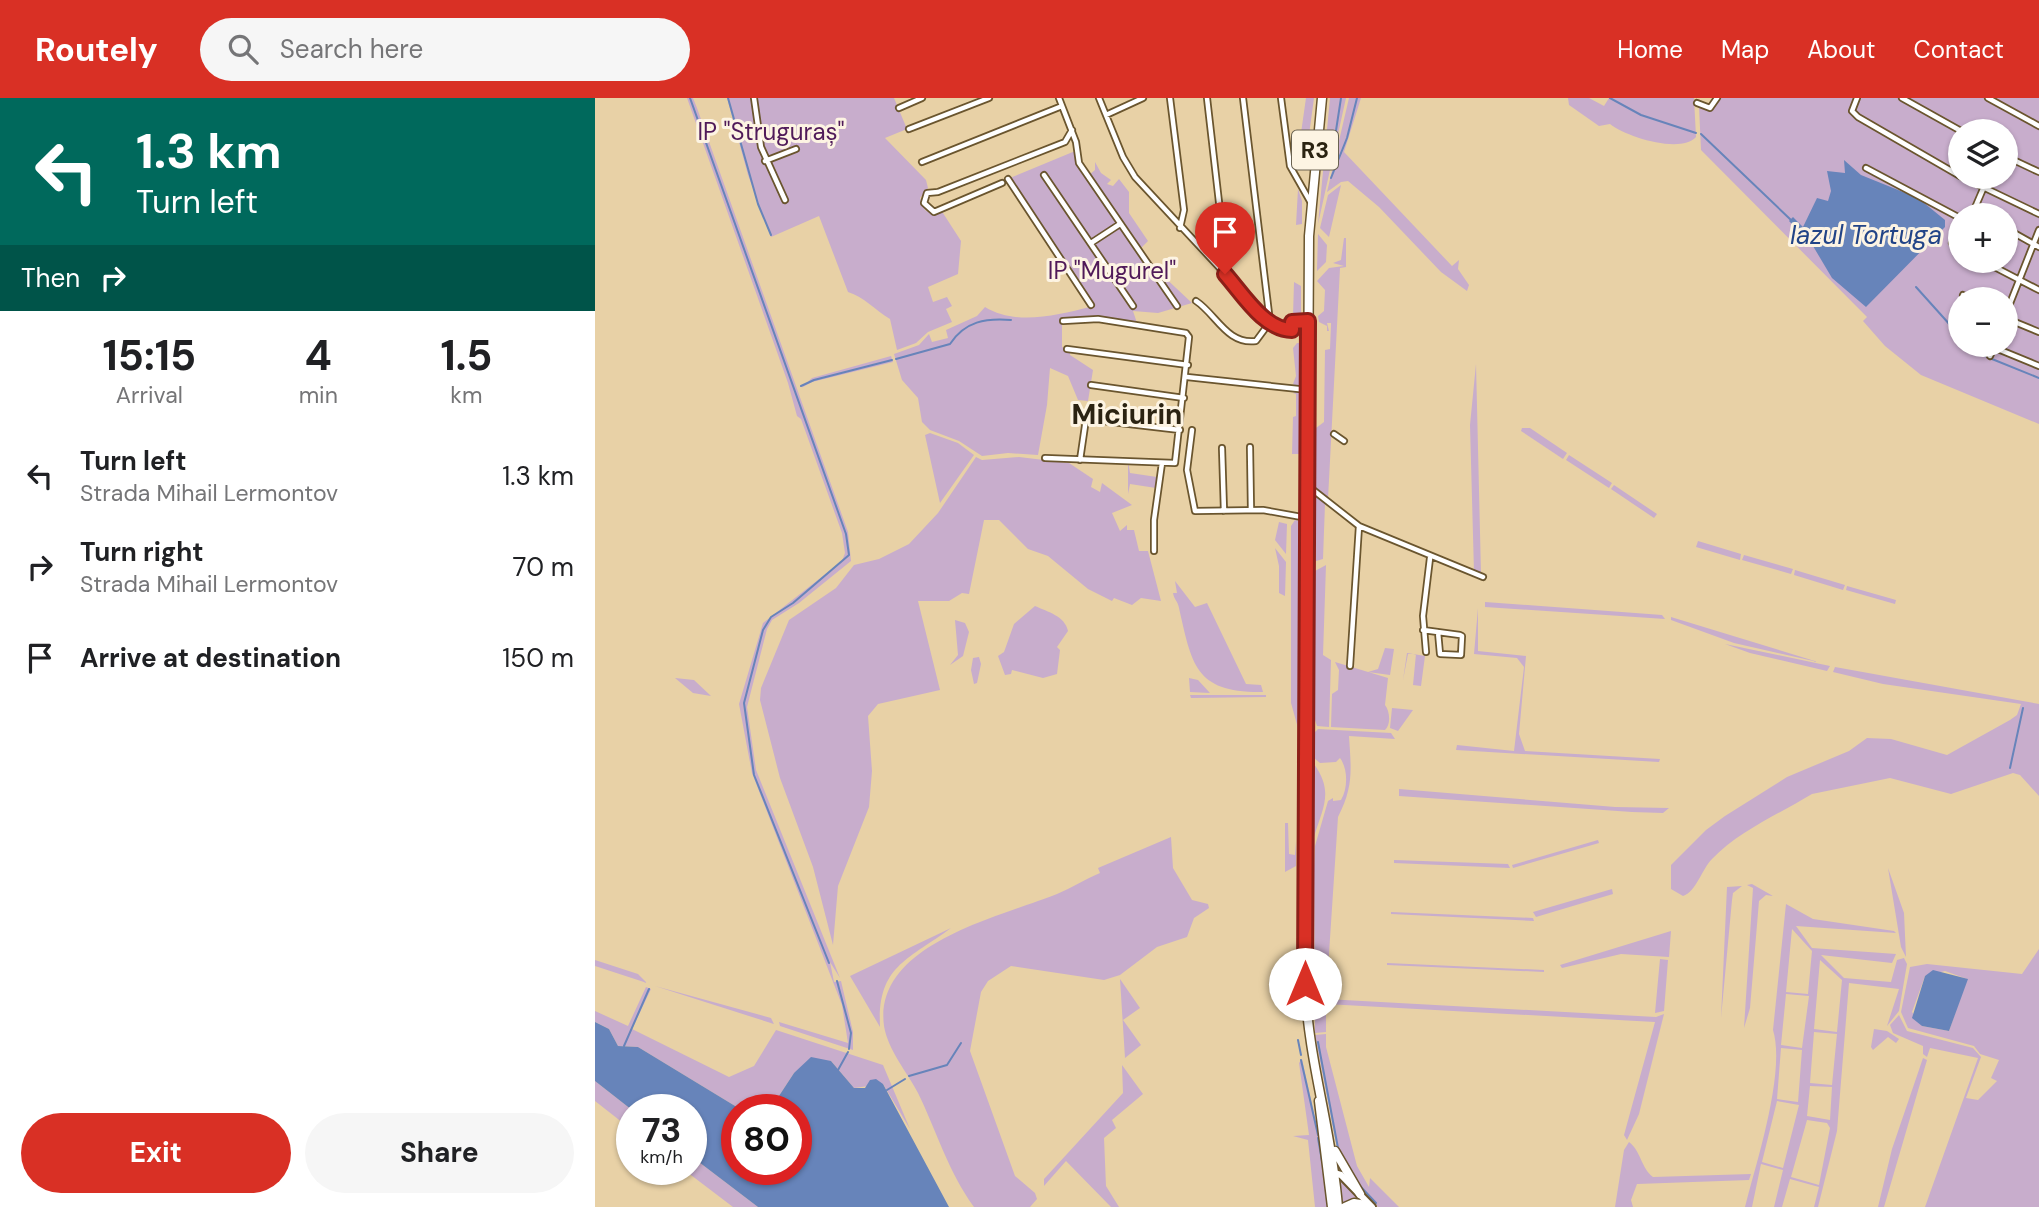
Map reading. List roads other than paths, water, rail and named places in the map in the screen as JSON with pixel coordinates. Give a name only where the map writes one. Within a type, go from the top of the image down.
[{"type":"highway","name":"R3","points":[[1322,98],[1311,203],[1308,321],[1305,984],[1308,1034],[1335,1207]]},
{"type":"highway","name":"R3","points":[[1324,1129],[1339,1163],[1360,1194]]},
{"type":"highway","points":[[1345,1207],[1354,1203],[1369,1206]]},
{"type":"main road","points":[[1332,1176],[1340,1174],[1369,1206]]},
{"type":"main road","points":[[1332,1176],[1369,1206]]},
{"type":"street","points":[[754,98],[756,125],[765,162],[785,200]]},
{"type":"street","points":[[899,108],[922,98]]},
{"type":"street","points":[[909,129],[977,100],[989,98]]},
{"type":"street","points":[[1059,98],[1072,130],[1079,163],[1177,306]]},
{"type":"street","points":[[1099,98],[1130,171],[1180,228],[1270,322],[1281,329],[1292,330],[1292,322],[1308,321]]},
{"type":"street","points":[[1106,116],[1143,98]]},
{"type":"street","points":[[1170,98],[1184,210],[1180,228]]},
{"type":"street","points":[[1207,98],[1226,262],[1225,274]]},
{"type":"street","points":[[1196,300],[1230,334],[1245,341],[1256,341],[1270,322],[1244,98]]},
{"type":"street","points":[[1281,98],[1290,166],[1311,203]]},
{"type":"street","points":[[1697,103],[1710,107],[1717,98]]},
{"type":"street","points":[[1857,98],[1852,111],[1857,117],[1948,169]]},
{"type":"street","points":[[1902,98],[1948,124]]},
{"type":"street","points":[[1988,98],[2039,126]]},
{"type":"street","points":[[922,162],[1062,106]]},
{"type":"street","points":[[1003,183],[934,212],[923,199],[927,193],[1065,142],[1072,130]]},
{"type":"street","points":[[765,162],[796,149]]},
{"type":"street","points":[[2018,162],[2039,172]]},
{"type":"street","points":[[1866,168],[1915,191],[1948,211]]},
{"type":"street","points":[[1044,175],[1133,306]]},
{"type":"street","points":[[1009,179],[1091,305]]},
{"type":"street","points":[[1976,203],[1983,189],[2039,214]]},
{"type":"street","points":[[1091,243],[1120,224]]},
{"type":"street","points":[[2017,287],[2039,230]]},
{"type":"street","points":[[2018,236],[2039,247]]},
{"type":"street","points":[[2005,273],[2039,290]]},
{"type":"street","points":[[1045,458],[1175,463],[1187,377],[1189,337],[1184,331],[1119,321],[1063,321]]},
{"type":"street","points":[[2018,323],[2039,332]]},
{"type":"street","points":[[1066,349],[1188,365]]},
{"type":"street","points":[[2018,357],[2039,366]]},
{"type":"street","points":[[1187,377],[1308,390]]},
{"type":"street","points":[[1091,385],[1184,398]]},
{"type":"street","points":[[1080,460],[1085,420],[1180,430]]},
{"type":"street","points":[[1192,430],[1188,474],[1195,511],[1251,510],[1308,518]]},
{"type":"street","points":[[1334,434],[1344,441]]},
{"type":"street","points":[[1250,447],[1251,510]]},
{"type":"street","points":[[1222,448],[1224,511]]},
{"type":"street","points":[[1154,551],[1154,520],[1162,463]]},
{"type":"street","points":[[1308,485],[1359,526],[1430,558],[1483,577]]},
{"type":"street","points":[[1350,666],[1359,526]]},
{"type":"street","points":[[1426,652],[1423,630],[1430,558]]},
{"type":"street","points":[[1423,630],[1438,632],[1464,638],[1461,655],[1440,654],[1438,632]]},
{"type":"water","name":"Iazul Tortuga","points":[[1844,160],[1861,175],[1918,198],[1945,220],[1945,227],[1866,307],[1832,278],[1813,246],[1789,221],[1793,217],[1803,227],[1817,198],[1828,201],[1831,191],[1827,171],[1845,173]]},
{"type":"water","points":[[1933,970],[1968,979],[1949,1031],[1922,1026],[1912,1018],[1925,976]]},
{"type":"water","points":[[595,1022],[609,1029],[618,1046],[638,1047],[721,1097],[721,1179],[707,1168],[707,1094],[616,1094],[616,1097],[595,1081]]},
{"type":"water","points":[[811,1057],[831,1061],[854,1088],[865,1088],[870,1080],[876,1079],[883,1084],[949,1207],[758,1207],[729,1185],[812,1185],[812,1094],[780,1094],[794,1073]]},
{"type":"waterway","points":[[690,98],[846,534],[849,555],[793,603],[771,617],[763,630],[744,703],[754,775],[829,963]]},
{"type":"waterway","points":[[728,98],[758,204],[771,235]]},
{"type":"waterway","points":[[1333,150],[1341,98]]},
{"type":"waterway","points":[[1331,178],[1347,138],[1357,98]]},
{"type":"waterway","points":[[1610,98],[1641,115],[1696,133]]},
{"type":"waterway","points":[[1701,134],[1791,220]]},
{"type":"waterway","points":[[1916,287],[1948,323]]},
{"type":"waterway","points":[[896,359],[950,344],[962,330],[977,323],[1011,320]]},
{"type":"waterway","points":[[1992,359],[2039,378]]},
{"type":"waterway","points":[[801,386],[814,380],[892,360]]},
{"type":"waterway","points":[[2010,768],[2023,708]]},
{"type":"waterway","points":[[837,981],[851,1033],[849,1049]]},
{"type":"waterway","points":[[624,1046],[649,989]]},
{"type":"waterway","points":[[1298,1040],[1301,1055]]},
{"type":"waterway","points":[[1318,1042],[1338,1148]]},
{"type":"waterway","points":[[909,1076],[947,1065],[961,1043]]},
{"type":"waterway","points":[[838,1070],[848,1052]]},
{"type":"waterway","points":[[1301,1060],[1318,1135]]},
{"type":"waterway","points":[[887,1090],[905,1079]]},
{"type":"waterway","points":[[1318,1138],[1322,1161]]},
{"type":"waterway","points":[[1360,1186],[1376,1203]]},
{"type":"district","name":"Miciurin","points":[[1127,414]]},
{"type":"park label","name":"IP \"Struguraș\"","points":[[771,131]]},
{"type":"park label","name":"IP \"Mugurel\"","points":[[1112,270]]}]
